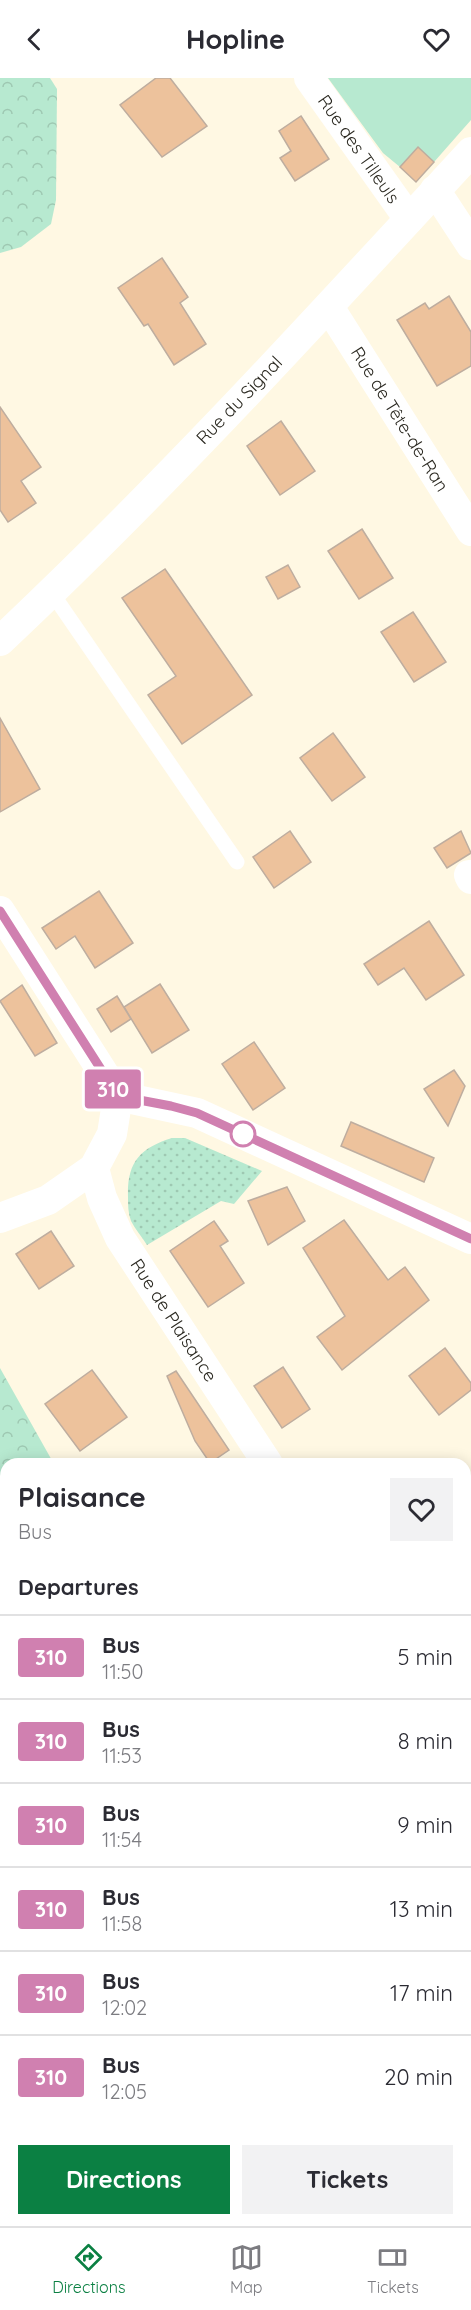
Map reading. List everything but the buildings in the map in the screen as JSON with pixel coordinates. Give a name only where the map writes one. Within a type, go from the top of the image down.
[{"type":"street","name":"Rue des Tilleuls","points":[[309,78],[409,219]]},
{"type":"street","name":"Rue du Signal","points":[[0,641],[52,593],[329,308],[471,152]]},
{"type":"street","points":[[435,190],[471,245]]},
{"type":"street","name":"Rue de Tête-de-Ran","points":[[329,308],[471,531]]},
{"type":"street","points":[[0,910],[118,1096],[112,1134],[94,1168],[48,1200],[0,1218]]},
{"type":"street","points":[[118,1096],[197,1113],[471,1239]]},
{"type":"street","name":"Rue de Plaisance","points":[[94,1168],[102,1198],[120,1238],[264,1458]]},
{"type":"lane","points":[[52,593],[237,862]]},
{"type":"green space","points":[[0,78],[50,78],[57,89],[56,200],[51,224],[21,247],[0,253]]},
{"type":"green space","points":[[328,78],[471,78],[471,120],[434,162],[418,148],[400,167],[383,153]]},
{"type":"green space","points":[[172,1138],[185,1138],[262,1171],[234,1204],[221,1201],[147,1245],[129,1215],[130,1174],[138,1158],[144,1152]]},
{"type":"green space","points":[[0,1368],[51,1458],[0,1458]]},
{"type":"bus line","name":"310","points":[[0,911],[118,1096],[197,1113],[471,1239]]}]
